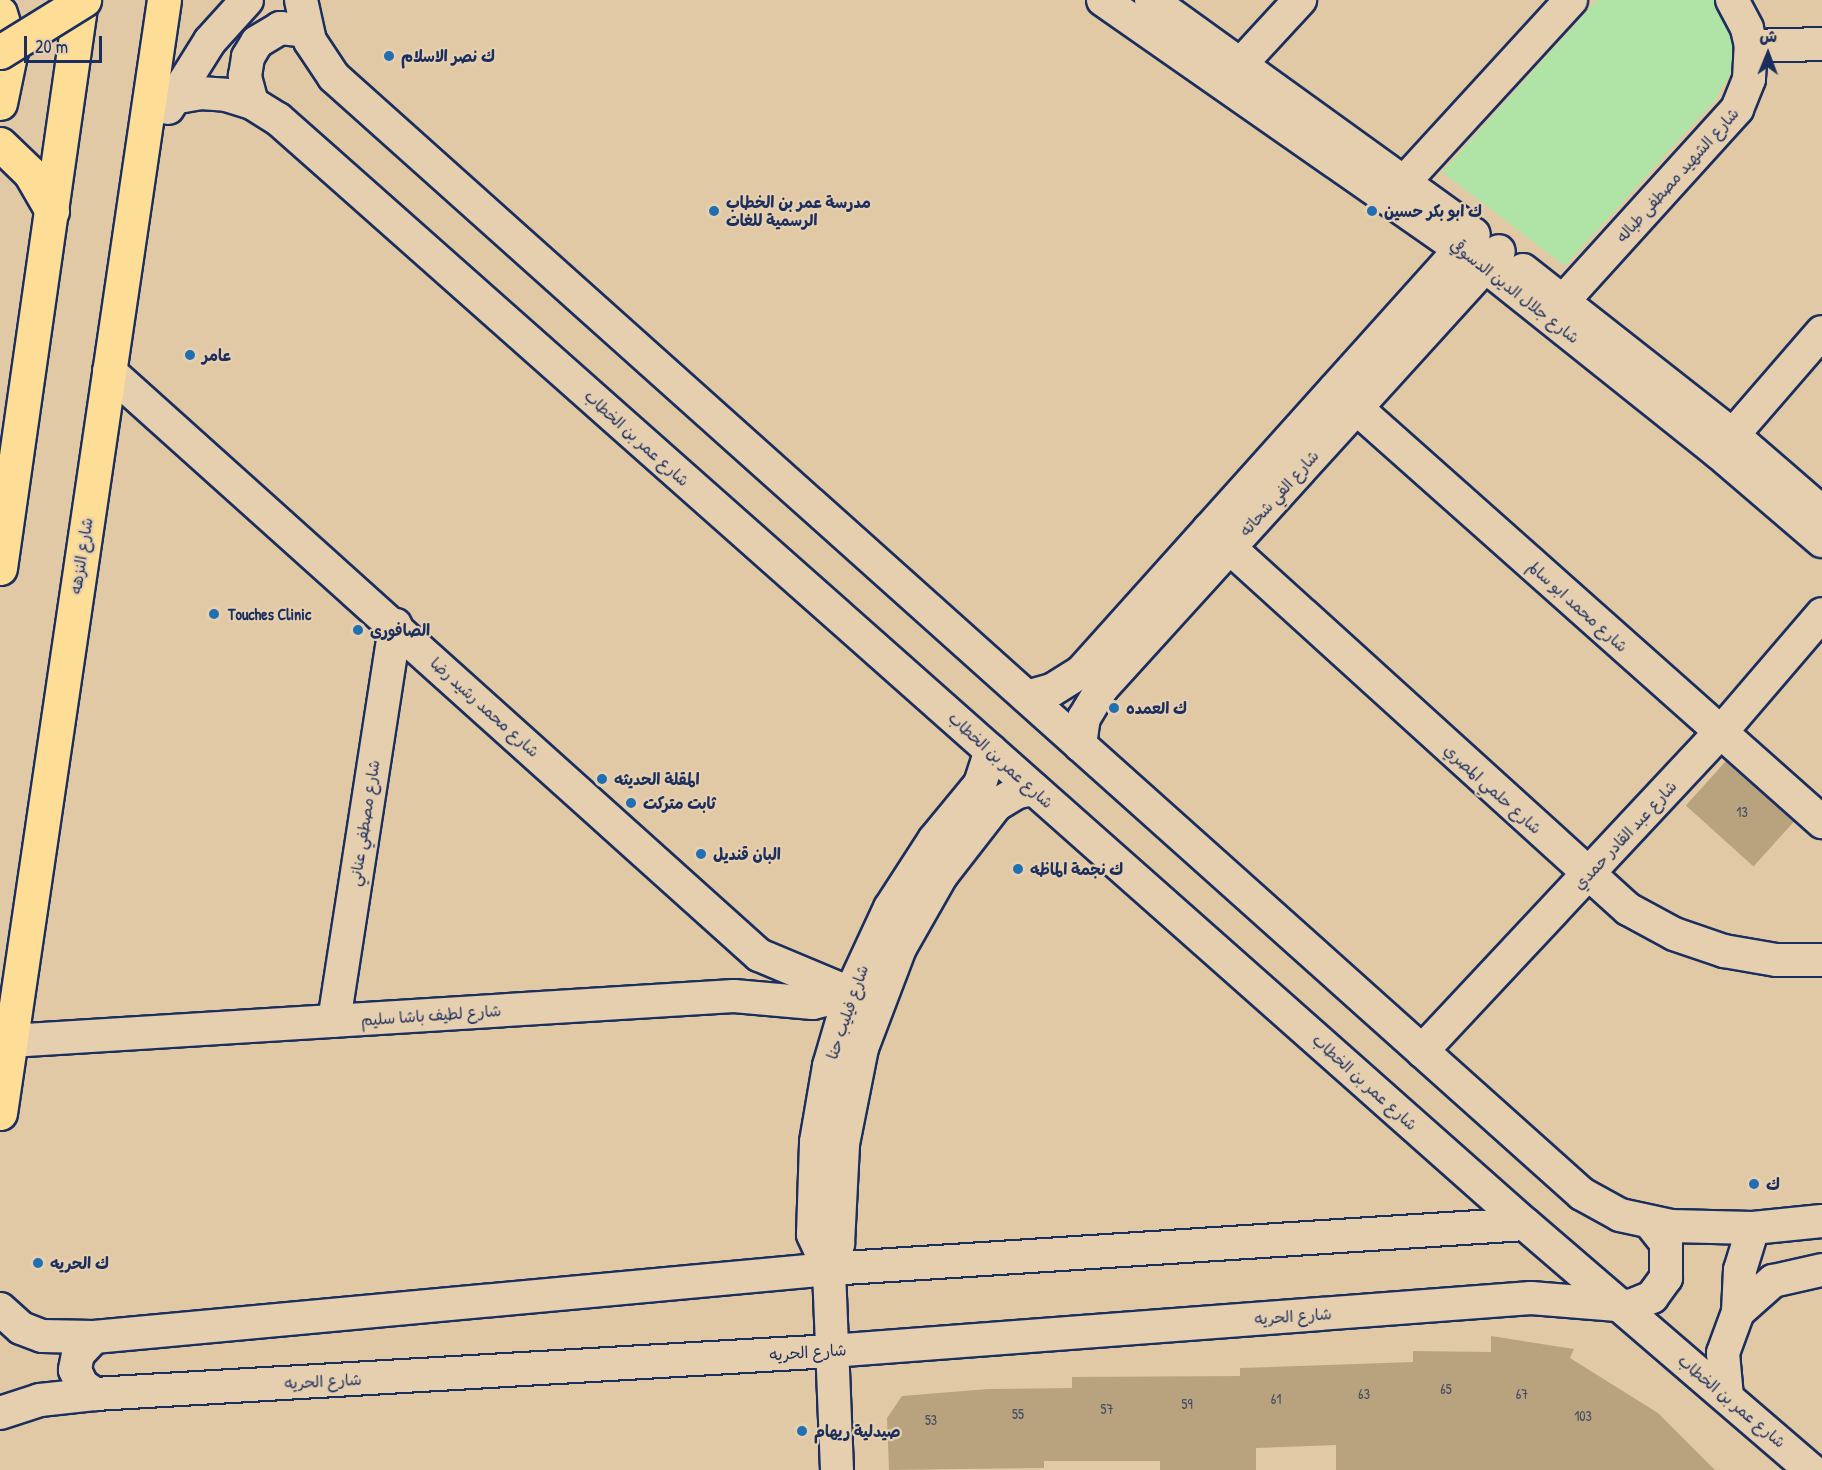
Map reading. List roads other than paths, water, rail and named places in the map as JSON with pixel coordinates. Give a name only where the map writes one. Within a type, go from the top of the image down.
[{"type":"main road","points":[[0,52],[82,0]]},
{"type":"main road","points":[[0,568],[9,442],[52,211],[82,0]]},
{"type":"main road","name":"شارع النزهه","points":[[0,1113],[164,0]]},
{"type":"main road","points":[[0,13],[11,50],[0,103]]},
{"type":"main road","points":[[0,144],[30,173],[52,211]]},
{"type":"street","points":[[142,153],[173,98],[210,41],[247,0]]},
{"type":"street","points":[[301,0],[307,31],[333,77],[1582,1194],[1620,1215],[1651,1224],[1753,1228],[1822,1221]]},
{"type":"street","name":"شارع جلال الدين الدسوقي","points":[[1103,0],[1232,74],[1405,181],[1480,250],[1564,300],[1725,443],[1822,541]]},
{"type":"street","name":"شارع جلال الدين الدسوقي","points":[[1151,0],[1232,74],[1480,250],[1725,443],[1822,512]]},
{"type":"street","points":[[1232,74],[1300,0]]},
{"type":"street","points":[[1405,181],[1570,0]]},
{"type":"street","name":"شارع الشهيد مصطفى طباله","points":[[1564,300],[1728,123],[1744,95],[1751,46],[1747,28],[1732,0]]},
{"type":"street","points":[[252,103],[245,76],[248,57],[256,42],[280,28],[307,31]]},
{"type":"street","points":[[1751,46],[1822,44]]},
{"type":"street","name":"شارع عمر بن الخطاب","points":[[173,98],[213,93],[252,103],[278,119],[1525,1224],[1727,1397],[1799,1466]]},
{"type":"street","name":"شارع الفي شحاته","points":[[1027,697],[1052,690],[1081,672],[1219,538],[1480,250]]},
{"type":"street","points":[[1725,443],[1822,333]]},
{"type":"street","name":"شارع محمد رشيد رضا","points":[[109,371],[395,625],[759,956],[863,999]]},
{"type":"street","name":"شارع محمد ابو سالم","points":[[1345,399],[1822,822]]},
{"type":"street","name":"شارع الفي شحاته","points":[[1080,745],[1084,718],[1096,695],[1219,538]]},
{"type":"street","name":"شارع حلمي المصري","points":[[1219,538],[1587,875],[1628,909],[1699,944],[1750,957],[1822,960]]},
{"type":"street","name":"شارع عبد القادر حمدي","points":[[1422,1051],[1721,732],[1822,614]]},
{"type":"street","name":"شارع مصطفي عناني","points":[[334,1021],[395,625]]},
{"type":"street","name":"شارع فيليب حنا","points":[[863,999],[890,908],[934,840],[980,784],[991,751]]},
{"type":"street","name":"شارع فيليب حنا","points":[[837,1470],[829,1269],[813,1234],[816,1142],[829,1066],[863,999],[957,853],[996,805],[1018,792],[1034,789]]},
{"type":"street","points":[[734,996],[753,980],[759,956]]},
{"type":"street","name":"شارع لطيف باشا سليم","points":[[10,1041],[734,996],[813,1003],[863,999]]},
{"type":"street","points":[[0,1310],[21,1328],[42,1336],[94,1337],[829,1269],[1525,1224]]},
{"type":"street","name":"شارع الحريه","points":[[0,1413],[40,1400],[95,1394],[831,1351],[1531,1298],[1630,1306],[1652,1297],[1666,1278],[1669,1267],[1666,1243],[1651,1224]]},
{"type":"street","points":[[1727,1397],[1722,1353],[1738,1312],[1740,1270],[1753,1228]]},
{"type":"street","points":[[1738,1312],[1773,1281],[1822,1269]]},
{"type":"street","points":[[94,1337],[81,1347],[75,1370],[82,1385],[95,1394]]},
{"type":"place","name":"ك نصر الاسلام","points":[[389,56]]},
{"type":"place","name":"مدرسة عمر بن الخطاب الرسمية للغات","points":[[714,211]]},
{"type":"place","name":"ك ابو بكر حسين","points":[[1372,211]]},
{"type":"place","name":"عامر","points":[[190,355]]},
{"type":"place","name":"Touches Clinic","points":[[214,614]]},
{"type":"place","name":"الصافورى","points":[[358,630]]},
{"type":"place","name":"ك العمده","points":[[1114,708]]},
{"type":"place","name":"المقلة الحديثه","points":[[602,779]]},
{"type":"place","name":"ثابت متركت","points":[[631,803]]},
{"type":"place","name":"البان قنديل","points":[[701,854]]},
{"type":"place","name":"ك نجمة الماظه","points":[[1018,869]]},
{"type":"place","name":"ك","points":[[1754,1184]]},
{"type":"place","name":"ك الحريه","points":[[38,1263]]},
{"type":"place","name":"صيدلية ريهام","points":[[802,1431]]}]
